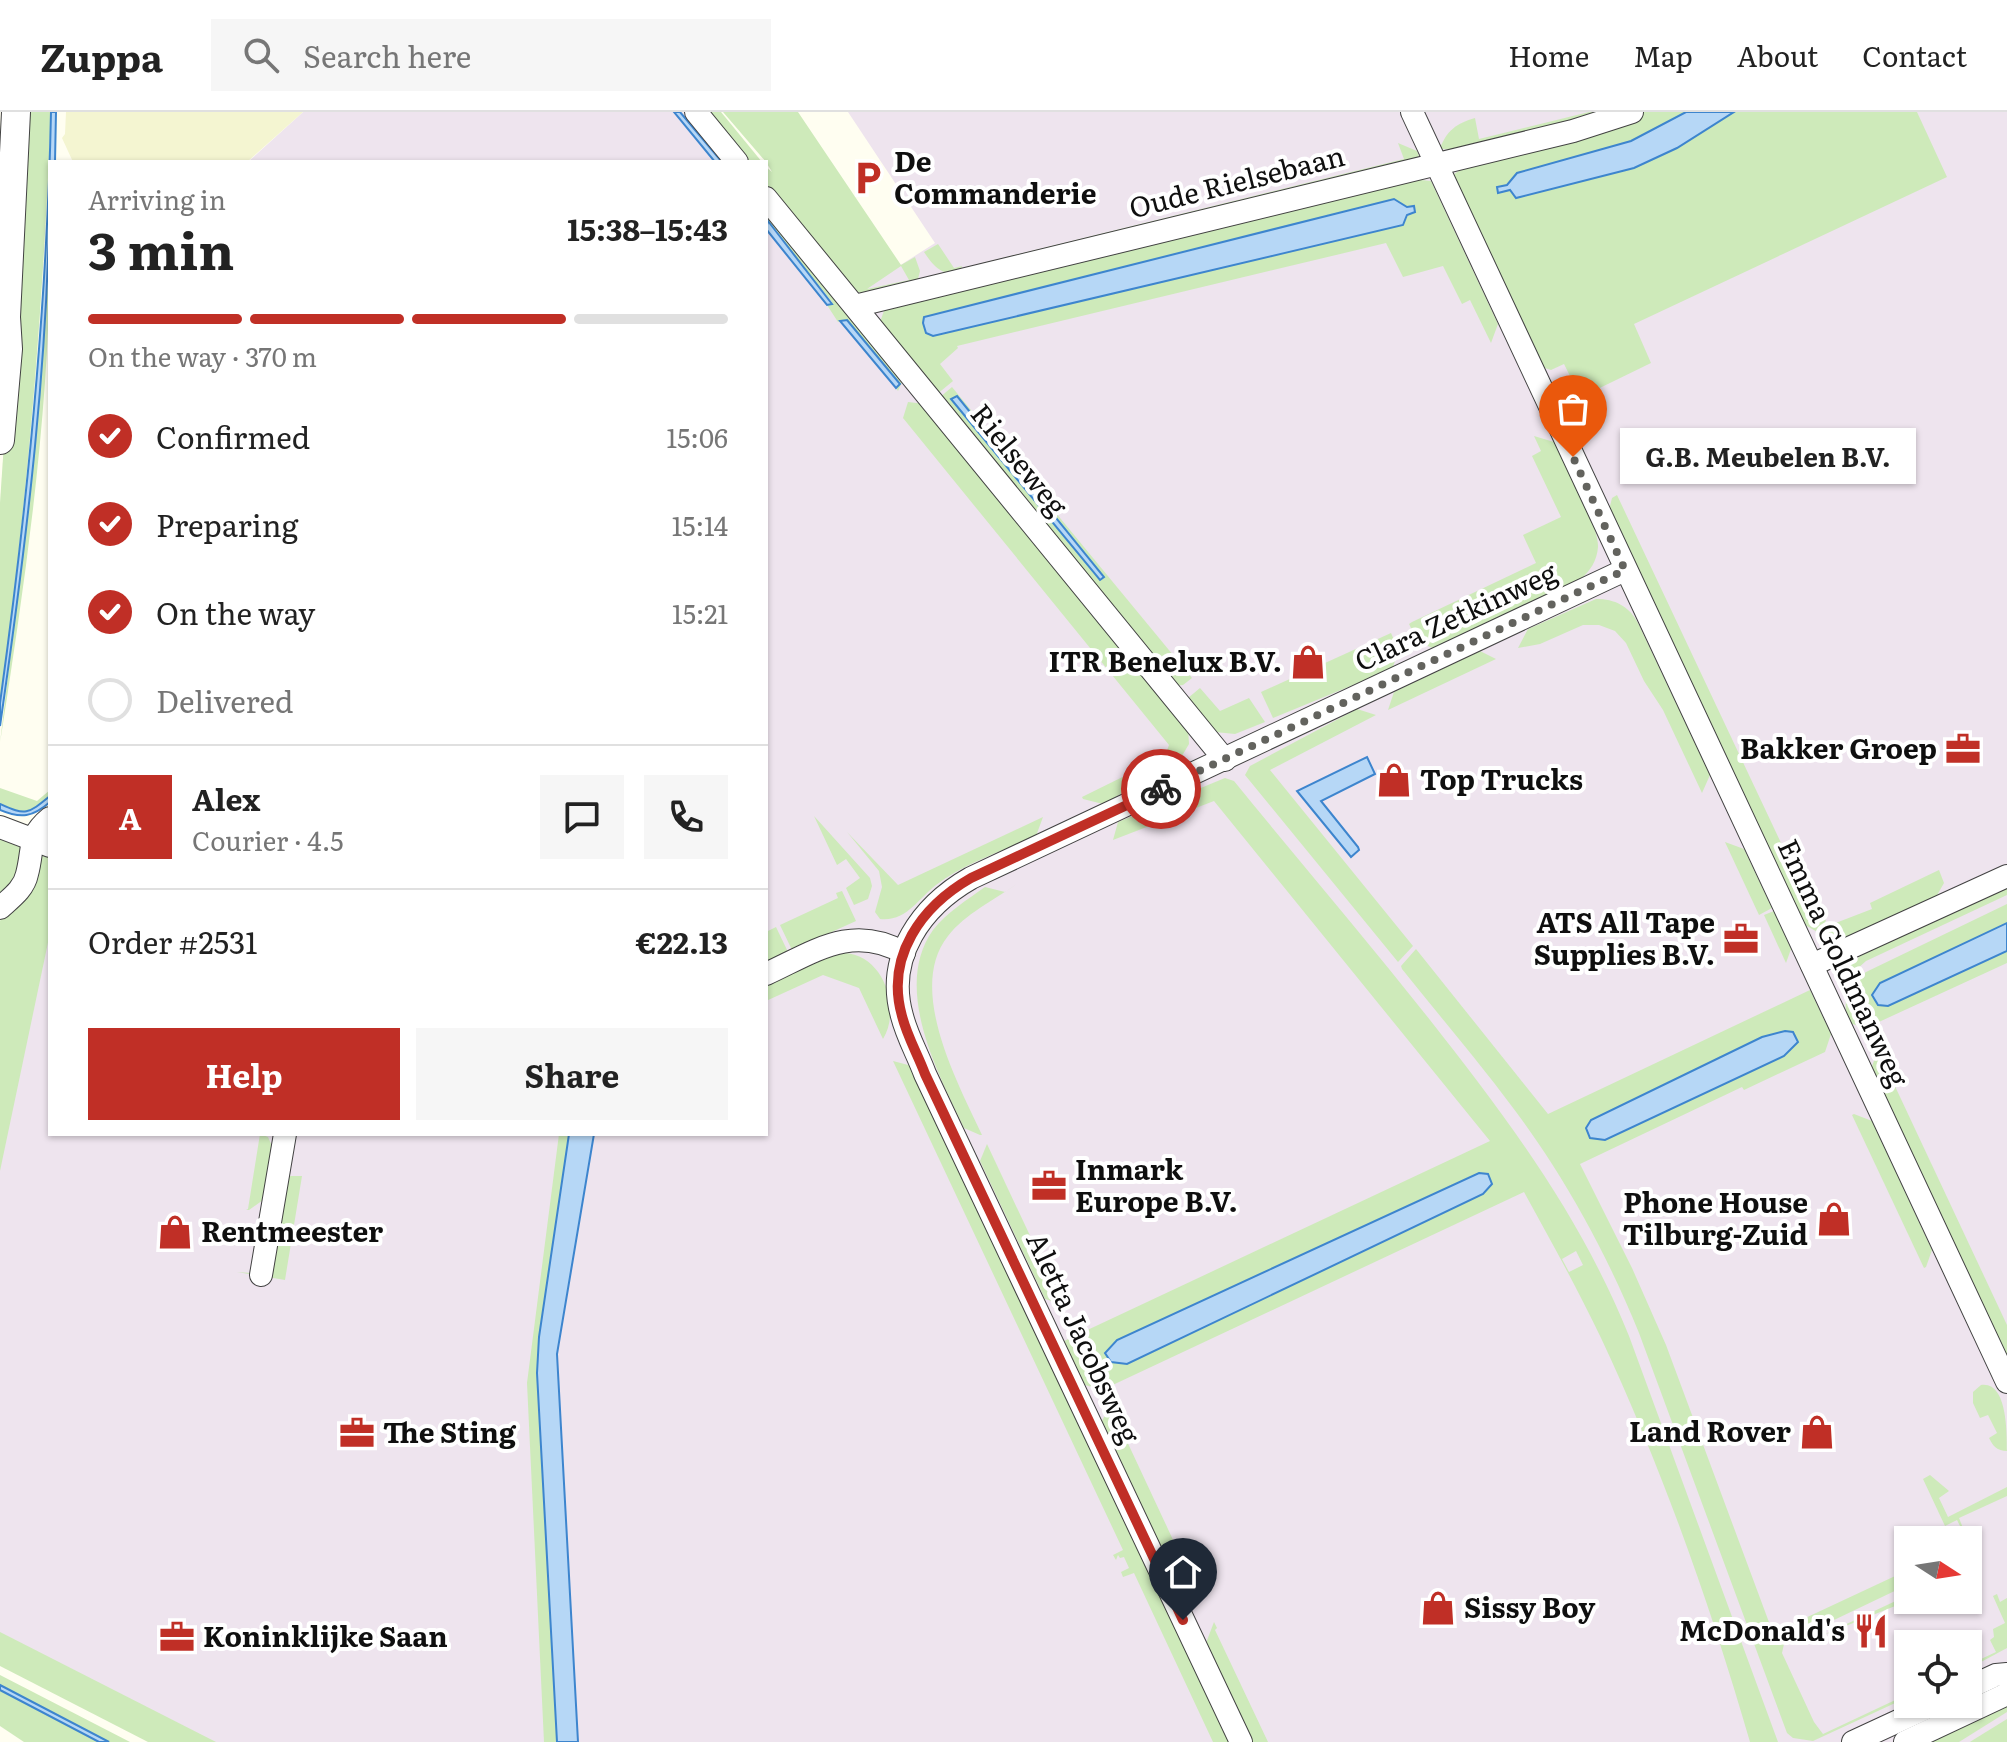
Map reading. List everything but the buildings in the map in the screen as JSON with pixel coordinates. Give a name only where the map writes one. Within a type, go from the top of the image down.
[{"type":"street","points":[[0,440],[8,349],[3,330],[16,112]]},
{"type":"street","points":[[696,112],[735,160]]},
{"type":"street","name":"Emma Goldmanweg","points":[[1412,112],[2007,1382]]},
{"type":"street","name":"Oude Rielsebaan","points":[[855,306],[1573,131],[1632,112]]},
{"type":"street","name":"Rielseweg","points":[[768,200],[1225,760]]},
{"type":"street","name":"Clara Zetkinweg","points":[[904,953],[925,913],[947,892],[971,878],[1625,570]]},
{"type":"street","points":[[0,908],[23,884],[41,842],[37,829],[48,820]]},
{"type":"street","points":[[0,827],[41,842]]},
{"type":"street","points":[[1812,965],[2007,876]]},
{"type":"street","points":[[768,973],[841,940],[876,940],[904,953]]},
{"type":"street","name":"Aletta Jacobsweg","points":[[904,953],[900,973],[900,1008],[925,1074],[1241,1742]]},
{"type":"street","points":[[261,1275],[285,1136]]},
{"type":"street","points":[[1982,1682],[2007,1674]]},
{"type":"street","points":[[1905,1742],[2007,1694]]},
{"type":"street","points":[[1853,1742],[1905,1718]]},
{"type":"shaded area","points":[[303,112],[683,112],[721,160],[250,160]]},
{"type":"shaded area","points":[[848,112],[2007,112],[2007,1742],[172,1742],[0,1649],[0,1097],[48,870],[48,1136],[768,1136],[768,218],[838,305],[935,243]]},
{"type":"green space","points":[[26,112],[51,112],[33,408],[0,703],[0,503]]},
{"type":"green space","points":[[66,112],[303,112],[249,160],[72,160],[62,138]]},
{"type":"green space","points":[[706,112],[721,112],[760,160],[745,160]]},
{"type":"green space","points":[[723,112],[798,112],[901,265],[915,257],[920,271],[917,283],[865,295],[850,288],[768,188],[768,169],[772,172],[768,160],[764,160]],"holes":[[[901,266],[909,280],[867,289]]]},
{"type":"green space","points":[[1589,112],[1617,112],[1463,150],[1440,149],[1453,129],[1475,118],[1479,139]]},
{"type":"green space","points":[[1644,112],[1686,112],[1631,141],[1517,173],[1499,192],[1634,168],[1663,155],[1734,112],[1917,112],[1947,177],[1634,324],[1651,363],[1573,401],[1554,394],[1557,383],[1570,376],[1564,364],[1551,370],[1542,367],[1452,175],[1474,162]]},
{"type":"green space","points":[[1398,143],[1417,151],[1419,156],[1402,166],[985,269],[978,264],[1404,159]]},
{"type":"green space","points":[[1411,179],[1431,181],[1498,324],[1491,343],[1470,300],[1462,304],[1443,266],[1403,277],[1386,243],[957,346],[940,364],[953,381],[936,395],[880,322],[885,308]],"holes":[[[1394,199],[1407,207],[1413,206],[1403,225],[933,336],[926,333],[923,322],[924,317]]]},
{"type":"green space","points":[[768,216],[904,378],[898,391],[896,388],[900,383],[847,320],[838,322],[827,305],[832,302],[768,222]]},
{"type":"green space","points":[[938,244],[954,268],[962,266],[959,275],[938,269],[924,252]]},
{"type":"green space","points":[[48,281],[48,332],[40,439],[27,561],[0,743],[36,438]]},
{"type":"green space","points":[[952,387],[1192,678],[1183,685],[1174,686],[939,398]]},
{"type":"green space","points":[[908,402],[925,404],[1188,728],[1189,744],[1179,761],[1103,804],[1083,799],[1165,756],[1169,745],[903,418]]},
{"type":"green space","points":[[1534,436],[1554,442],[1587,510],[1598,547],[1592,565],[1580,580],[1435,649],[1418,642],[1409,624],[1536,563],[1523,535],[1561,517],[1532,456],[1541,451]]},
{"type":"green space","points":[[1617,495],[1814,913],[1826,920],[1823,927],[1830,930],[1833,924],[1872,909],[1870,903],[1939,870],[1944,883],[1936,897],[1847,938],[1828,938],[1805,925],[1609,510],[1612,498]]},
{"type":"green space","points":[[1596,599],[1621,605],[1638,623],[1710,775],[1702,793],[1663,710],[1644,681],[1626,643],[1615,631],[1599,625],[1583,625],[1540,644],[1518,648],[1528,629]]},
{"type":"green space","points":[[1391,633],[1399,651],[1392,669],[1273,718],[1261,692]]},
{"type":"green space","points":[[1480,651],[1496,659],[1388,710],[1394,692]]},
{"type":"green space","points":[[1200,688],[1220,711],[1249,698],[1265,722],[1235,734],[1215,732],[1188,702],[1188,698]]},
{"type":"green space","points":[[1357,709],[1376,715],[1270,770],[1413,946],[1398,962],[1245,775],[1250,766]]},
{"type":"green space","points":[[1225,778],[1234,781],[1488,1095],[1566,1210],[1610,1292],[1629,1336],[1778,1742],[1750,1742],[1701,1588],[1644,1437],[1592,1319],[1524,1192],[1102,1390],[1085,1385],[1064,1341],[1490,1141],[1214,801],[1113,840],[1118,822]],"holes":[[[1478,1173],[1488,1174],[1492,1184],[1483,1194],[1127,1364],[1111,1362],[1117,1340]],[[1576,1251],[1583,1265],[1569,1272],[1562,1259]]]},
{"type":"green space","points":[[0,788],[37,801],[48,792],[48,798],[27,812],[0,804]]},
{"type":"green space","points":[[814,816],[870,878],[872,886],[868,899],[854,905],[846,888],[860,878],[846,859],[837,865]]},
{"type":"green space","points":[[1043,817],[1036,836],[959,870],[904,913],[889,919],[880,919],[875,912],[882,887],[879,871],[847,832],[898,885]]},
{"type":"green space","points":[[0,839],[22,848],[18,877],[0,897]]},
{"type":"green space","points":[[1725,842],[1744,849],[1772,908],[1759,915]]},
{"type":"green space","points":[[40,853],[48,856],[48,943],[0,1171],[0,921]]},
{"type":"green space","points":[[985,887],[1005,892],[971,914],[948,936],[936,958],[932,982],[940,1036],[980,1135],[964,1128],[942,1082],[923,1030],[917,978],[921,953],[933,930],[944,918]]},
{"type":"green space","points":[[2007,887],[2007,895],[1866,961],[1840,984],[1845,970],[1861,955]]},
{"type":"green space","points":[[842,891],[856,921],[792,950],[780,925],[838,898],[836,893]]},
{"type":"green space","points":[[2007,904],[2007,923],[1880,983],[1888,1006],[2007,951],[2007,963],[1868,1027],[1869,1030],[1850,1023],[1846,1001],[1854,983],[1866,972]]},
{"type":"green space","points":[[1774,911],[1791,949],[1786,963],[1764,915]]},
{"type":"green space","points":[[776,927],[788,952],[768,961],[768,931]]},
{"type":"green space","points":[[1416,949],[1548,1114],[1810,990],[1831,1034],[1825,1052],[1744,1090],[1742,1087],[1580,1164],[1666,1345],[1773,1633],[1894,1577],[1894,1591],[1834,1620],[1823,1616],[1798,1629],[1794,1638],[1784,1644],[1782,1653],[1814,1722],[1823,1734],[1894,1701],[1894,1704],[1813,1741],[1793,1738],[1787,1733],[1639,1333],[1599,1246],[1535,1138],[1401,966]],"holes":[[[1791,1050],[1784,1056],[1605,1139]]]},
{"type":"green space","points":[[844,953],[858,956],[879,973],[886,986],[890,1014],[883,1039],[859,988],[823,975],[768,1000],[768,984]]},
{"type":"green space","points":[[1878,1050],[2007,1325],[2007,1359],[1871,1069]]},
{"type":"green space","points":[[893,1061],[912,1066],[1229,1742],[1213,1742],[1134,1573],[1123,1577],[1121,1572],[1129,1568],[1124,1557],[1118,1555],[1116,1560],[1113,1555],[1123,1550]]},
{"type":"green space","points":[[1852,1115],[1872,1121],[1932,1250],[1924,1268]]},
{"type":"green space","points":[[260,1136],[265,1136],[272,1146],[263,1200],[248,1209]]},
{"type":"green space","points":[[559,1136],[569,1136],[539,1337],[537,1373],[557,1742],[544,1742],[527,1383]]},
{"type":"green space","points":[[987,1144],[1062,1304],[1045,1299],[980,1161]]},
{"type":"green space","points":[[288,1176],[302,1176],[285,1280],[237,1272],[251,1273]]},
{"type":"green space","points":[[1981,1385],[1990,1386],[2001,1399],[2006,1420],[2007,1451],[1998,1449],[1992,1443],[1989,1438],[1997,1433],[1988,1415],[1980,1418],[1973,1403],[1973,1392]]},
{"type":"green space","points":[[1110,1405],[1201,1594],[1180,1587],[1102,1421]]},
{"type":"green space","points":[[1930,1475],[1949,1491],[1939,1498],[1948,1517],[2007,1487],[2007,1496],[1959,1518],[1962,1526],[1957,1520],[1945,1526],[1923,1479]]},
{"type":"green space","points":[[1997,1594],[2000,1602],[2007,1598],[2007,1648],[1982,1661],[1982,1658],[1996,1652],[1990,1640],[1994,1637],[1993,1629],[2005,1623],[1993,1596]]},
{"type":"green space","points":[[1894,1602],[1894,1606],[1821,1636]]},
{"type":"green space","points":[[1214,1622],[1268,1742],[1252,1742],[1206,1643]]},
{"type":"green space","points":[[0,1632],[216,1742],[148,1742],[0,1666]]},
{"type":"green space","points":[[0,1675],[130,1742],[109,1742],[0,1685]]},
{"type":"green space","points":[[0,1690],[99,1742],[24,1742],[0,1726]]},
{"type":"green space","points":[[2007,1702],[2007,1712],[1959,1742],[1921,1742],[1973,1718],[1982,1718],[1982,1714]]},
{"type":"green space","points":[[2007,1719],[2007,1742],[1970,1742],[1973,1740]]},
{"type":"water","points":[[51,112],[56,112],[55,160],[50,160]]},
{"type":"water","points":[[674,112],[680,112],[720,160],[713,160]]},
{"type":"water","points":[[1686,112],[1734,112],[1677,148],[1634,168],[1516,198],[1510,190],[1498,193],[1497,187],[1507,185],[1517,173],[1631,141]]},
{"type":"water","points":[[1394,199],[1407,207],[1414,206],[1415,212],[1407,215],[1403,225],[933,336],[926,333],[923,323],[924,317]]},
{"type":"water","points":[[48,204],[46,304],[35,445],[0,726],[0,703],[34,409]]},
{"type":"water","points":[[768,221],[832,304],[827,305],[768,231]]},
{"type":"water","points":[[847,320],[900,384],[896,388],[840,321]]},
{"type":"water","points":[[957,396],[1104,577],[1100,580],[951,399]]},
{"type":"water","points":[[1367,757],[1375,774],[1321,801],[1358,847],[1359,850],[1351,857],[1297,791]]},
{"type":"water","points":[[48,798],[48,804],[38,811],[21,815],[0,810],[0,804],[21,811],[37,807]]},
{"type":"water","points":[[2007,923],[2007,951],[1888,1006],[1878,1005],[1872,995],[1880,983]]},
{"type":"water","points":[[1793,1032],[1798,1042],[1784,1056],[1605,1140],[1590,1138],[1586,1128],[1591,1120],[1762,1037]]},
{"type":"water","points":[[569,1136],[594,1136],[557,1354],[578,1742],[557,1742],[537,1373],[539,1337]]},
{"type":"water","points":[[1479,1173],[1488,1174],[1492,1184],[1483,1194],[1127,1364],[1111,1362],[1105,1353],[1117,1340]]},
{"type":"water","points":[[0,1685],[109,1742],[99,1742],[0,1690]]},
{"type":"way so far","points":[[1161,789],[1625,570],[1573,457]]},
{"type":"place","name":"De Commanderie","points":[[868,178]]},
{"type":"place","name":"G.B. Meubelen B.V.","points":[[1573,457]]},
{"type":"place","name":"ITR Benelux B.V.","points":[[1308,662]]},
{"type":"place","name":"Bakker Groep","points":[[1963,749]]},
{"type":"place","name":"Top Trucks","points":[[1394,780]]},
{"type":"place","name":"ATS All Tape Supplies B.V.","points":[[1741,939]]},
{"type":"place","name":"Inmark Europe B.V.","points":[[1049,1186]]},
{"type":"place","name":"Phone House Tilburg-Zuid","points":[[1834,1219]]},
{"type":"place","name":"Rentmeester","points":[[175,1232]]},
{"type":"place","name":"Land Rover","points":[[1817,1432]]},
{"type":"place","name":"The Sting","points":[[357,1433]]},
{"type":"place","name":"Sissy Boy","points":[[1438,1608]]},
{"type":"place","name":"McDonald's","points":[[1871,1631]]},
{"type":"place","name":"Koninklijke Saan","points":[[177,1637]]},
{"type":"route","points":[[1161,789],[947,892],[925,913],[914,929],[902,959],[899,999],[902,1017],[925,1074],[1183,1620]]}]
